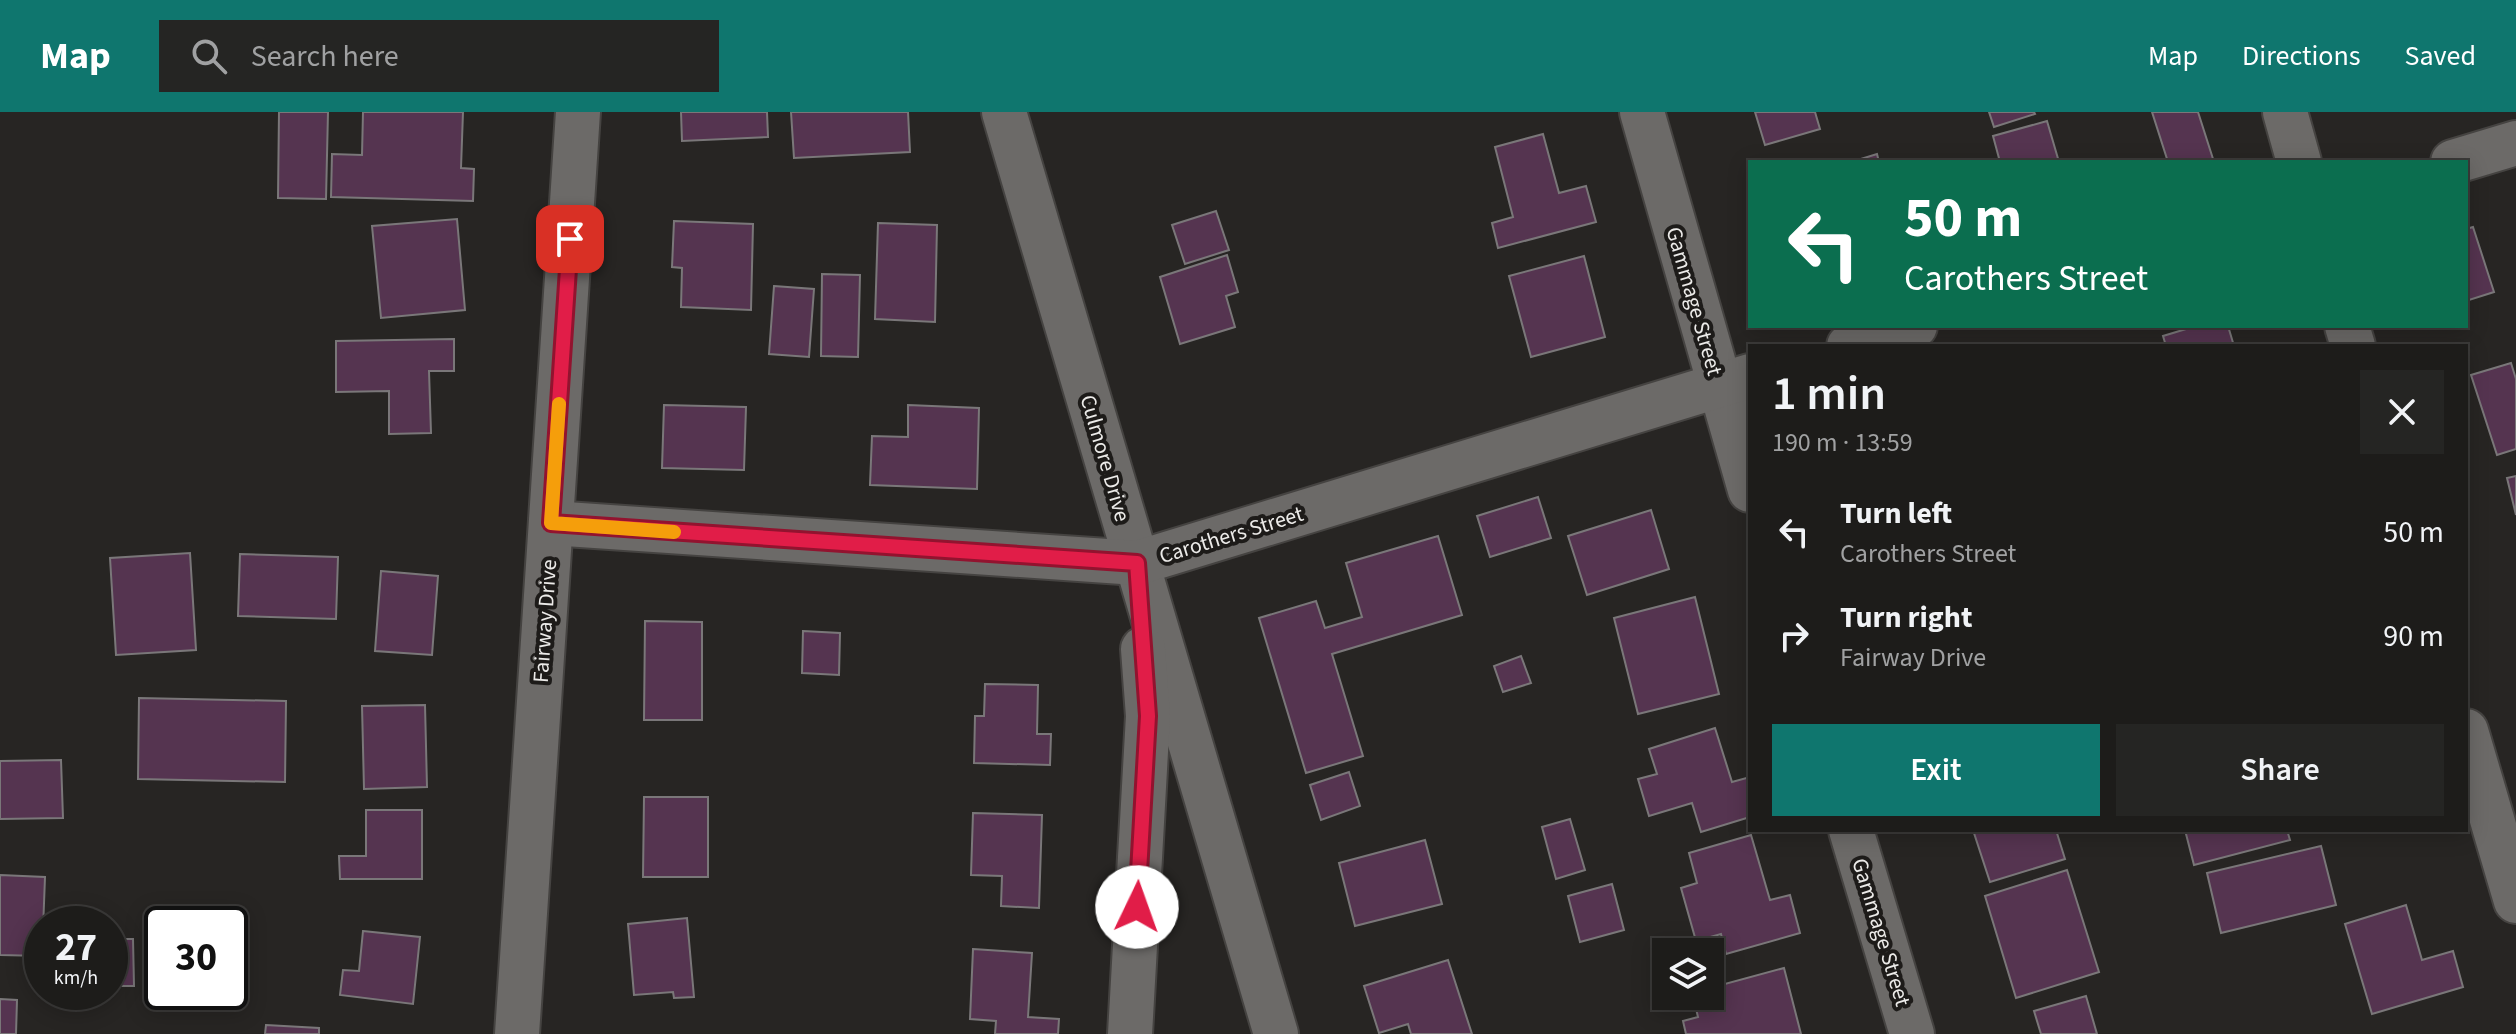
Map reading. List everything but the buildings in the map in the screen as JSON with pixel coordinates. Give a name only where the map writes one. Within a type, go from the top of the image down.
[{"type":"street","name":"Fairway Drive","points":[[517,1034],[578,112]]},
{"type":"street","name":"Culmore Drive","points":[[1004,112],[1276,1034]]},
{"type":"street","name":"Gammage Street","points":[[1642,112],[1734,381],[1748,476]]},
{"type":"street","points":[[2285,112],[2298,160]]},
{"type":"street","points":[[2460,160],[2516,143]]},
{"type":"street","points":[[1856,344],[1908,328]]},
{"type":"street","name":"Carothers Street","points":[[551,523],[1137,563],[1734,381]]},
{"type":"street","points":[[1130,1034],[1148,716],[1137,563]]},
{"type":"street","points":[[2468,738],[2516,901]]},
{"type":"street","name":"Gammage Street","points":[[1852,832],[1912,1034]]},
{"type":"slow traffic","points":[[559,404],[551,523],[674,532]]},
{"type":"route","points":[[570,239],[551,523],[1137,563],[1148,716],[1137,907]]}]
